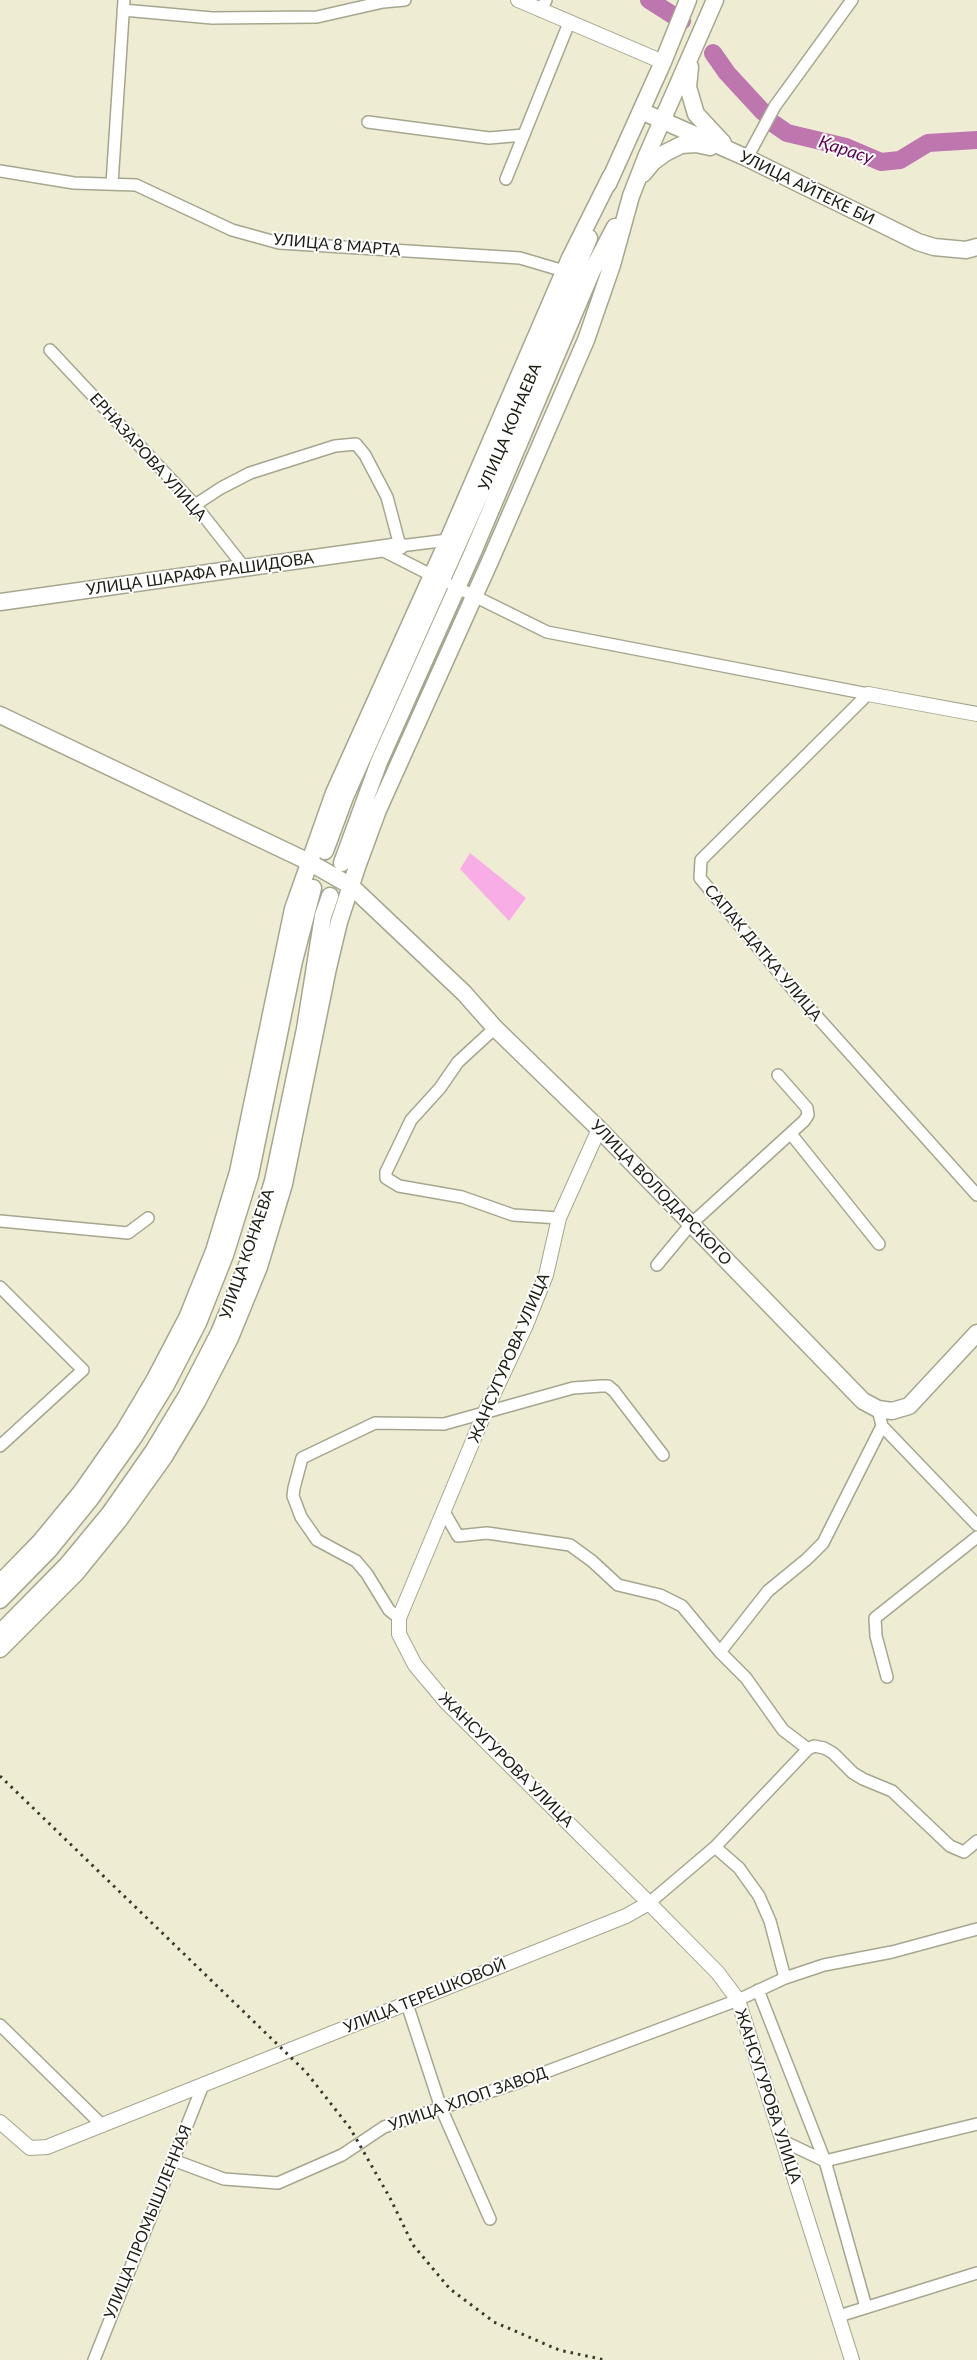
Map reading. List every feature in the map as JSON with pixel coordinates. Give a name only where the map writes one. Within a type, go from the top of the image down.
[{"type":"main road","name":"УЛИЦА КОНАЕВА","points":[[325,851],[345,797],[444,581],[581,262],[611,176],[663,62],[688,0]]},
{"type":"main road","name":"УЛИЦА КОНАЕВА","points":[[336,868],[379,762],[444,581],[473,552],[592,271],[634,190],[715,0]]},
{"type":"main road","points":[[692,53],[688,87],[691,102],[703,122],[729,151]]},
{"type":"main road","name":"УЛИЦА АЙТЕКЕ БИ","points":[[641,111],[747,158],[918,242],[934,247],[966,250],[977,247]]},
{"type":"main road","points":[[634,190],[652,162],[665,152],[681,145],[696,144],[729,151]]},
{"type":"main road","points":[[0,1583],[40,1542],[82,1491],[124,1431],[155,1379],[187,1318],[214,1251],[238,1172],[293,909],[334,792],[444,581],[448,540],[564,271],[611,176]]},
{"type":"main road","name":"УЛИЦА КОНАЕВА","points":[[0,1649],[76,1574],[120,1520],[164,1457],[197,1402],[230,1338],[259,1267],[284,1184],[328,968],[351,886],[378,810],[492,559],[586,340],[612,265],[634,190]]},
{"type":"main road","name":"УЛИЦА ШАРАФА РАШИДОВА","points":[[0,602],[400,546]]},
{"type":"main road","name":"УЛИЦА ВОЛОДАРСКОГО","points":[[0,715],[284,851],[309,862],[336,868],[351,886],[464,992],[495,1028],[599,1129],[863,1402],[878,1409]]},
{"type":"main road","name":"УЛИЦА КОНАЕВА","points":[[0,1600],[49,1550],[91,1498],[139,1430],[166,1385],[198,1323],[225,1255],[250,1175],[294,961],[313,888]]},
{"type":"main road","name":"УЛИЦА КОНАЕВА","points":[[0,1633],[67,1566],[110,1513],[154,1450],[186,1397],[219,1333],[248,1263],[273,1181],[305,1029],[323,916],[330,896]]},
{"type":"main road","points":[[878,1409],[892,1411],[909,1406],[977,1333]]},
{"type":"street","points":[[112,184],[123,5],[212,18],[317,17],[383,2],[405,0]]},
{"type":"street","points":[[518,0],[543,5],[569,23],[663,62]]},
{"type":"street","points":[[747,158],[775,106],[852,0]]},
{"type":"street","points":[[506,179],[569,23]]},
{"type":"street","points":[[368,122],[489,138],[524,135]]},
{"type":"street","name":"УЛИЦА 8 МАРТА","points":[[0,171],[74,182],[136,185],[232,230],[279,243],[520,258],[564,271]]},
{"type":"street","name":"ЕРНАЗАРОВА УЛИЦА","points":[[50,350],[195,506],[244,567]]},
{"type":"street","points":[[195,506],[221,488],[250,473],[335,446],[356,444],[366,455],[387,497],[400,546],[448,540]]},
{"type":"street","points":[[380,549],[547,632],[977,714]]},
{"type":"street","name":"САПАК ДАТКА УЛИЦА","points":[[868,694],[701,860],[700,878],[801,999],[977,1195]]},
{"type":"street","points":[[495,1028],[458,1062],[440,1088],[411,1120],[386,1172],[386,1178],[399,1186],[462,1197],[513,1215],[559,1218]]},
{"type":"street","points":[[657,1265],[691,1224],[804,1122],[808,1111],[778,1076]]},
{"type":"street","name":"ЖАНСУГУРОВА УЛИЦА","points":[[599,1129],[559,1218],[546,1275],[526,1325],[485,1412],[399,1618],[399,1634],[405,1649],[415,1665],[446,1702],[650,1903],[718,1973],[738,2000],[852,2360]]},
{"type":"street","points":[[791,1134],[880,1244]]},
{"type":"street","points":[[0,1221],[128,1233],[148,1218]]},
{"type":"street","points":[[0,1287],[83,1370],[0,1446]]},
{"type":"street","points":[[399,1618],[389,1610],[367,1574],[356,1561],[318,1540],[308,1528],[293,1496],[302,1458],[375,1423],[444,1424],[573,1388],[608,1386],[663,1455]]},
{"type":"street","points":[[878,1409],[882,1426],[977,1525]]},
{"type":"street","points":[[720,1652],[768,1591],[807,1559],[822,1543],[882,1426]]},
{"type":"street","points":[[443,1510],[458,1536],[487,1533],[570,1545],[592,1561],[618,1585],[660,1595],[682,1606],[720,1652],[746,1678],[783,1730],[808,1749],[814,1746],[824,1748],[833,1753],[858,1776],[892,1791],[950,1846],[964,1852],[977,1841]]},
{"type":"street","points":[[887,1677],[876,1636],[875,1618],[977,1537]]},
{"type":"street","name":"УЛИЦА ТЕРЕШКОВОЙ","points":[[0,2122],[30,2148],[47,2147],[626,1916],[650,1903],[715,1847],[808,1749]]},
{"type":"street","points":[[715,1847],[739,1868],[759,1896],[770,1921],[784,1978]]},
{"type":"street","name":"УЛИЦА ХЛОП ЗАВОД","points":[[173,2160],[224,2179],[278,2183],[342,2155],[384,2126],[519,2082],[738,2000],[784,1978],[824,1965],[892,1952],[977,1929]]},
{"type":"street","points":[[758,1990],[825,2161],[866,2307]]},
{"type":"street","points":[[407,2004],[441,2108],[490,2219]]},
{"type":"street","points":[[0,2025],[102,2125]]},
{"type":"street","name":"УЛИЦА ПРОМЫШЛЕННАЯ","points":[[94,2360],[203,2084]]},
{"type":"street","points":[[783,2141],[825,2161],[977,2124]]},
{"type":"street","points":[[838,2316],[977,2273]]},
{"type":"shaded area","points":[[470,853],[526,898],[509,921],[460,869]]},
{"type":"waterway","name":"Қарасу","points":[[649,0],[682,21]]},
{"type":"waterway","name":"Қарасу","points":[[713,53],[727,73],[763,112]]},
{"type":"waterway","name":"Қарасу","points":[[774,124],[787,133],[846,147],[881,162],[900,160],[928,143],[977,140]]},
{"type":"railway","points":[[0,1776],[306,2072],[350,2128],[390,2198],[413,2245],[450,2289],[494,2322],[559,2350],[605,2360]]}]
